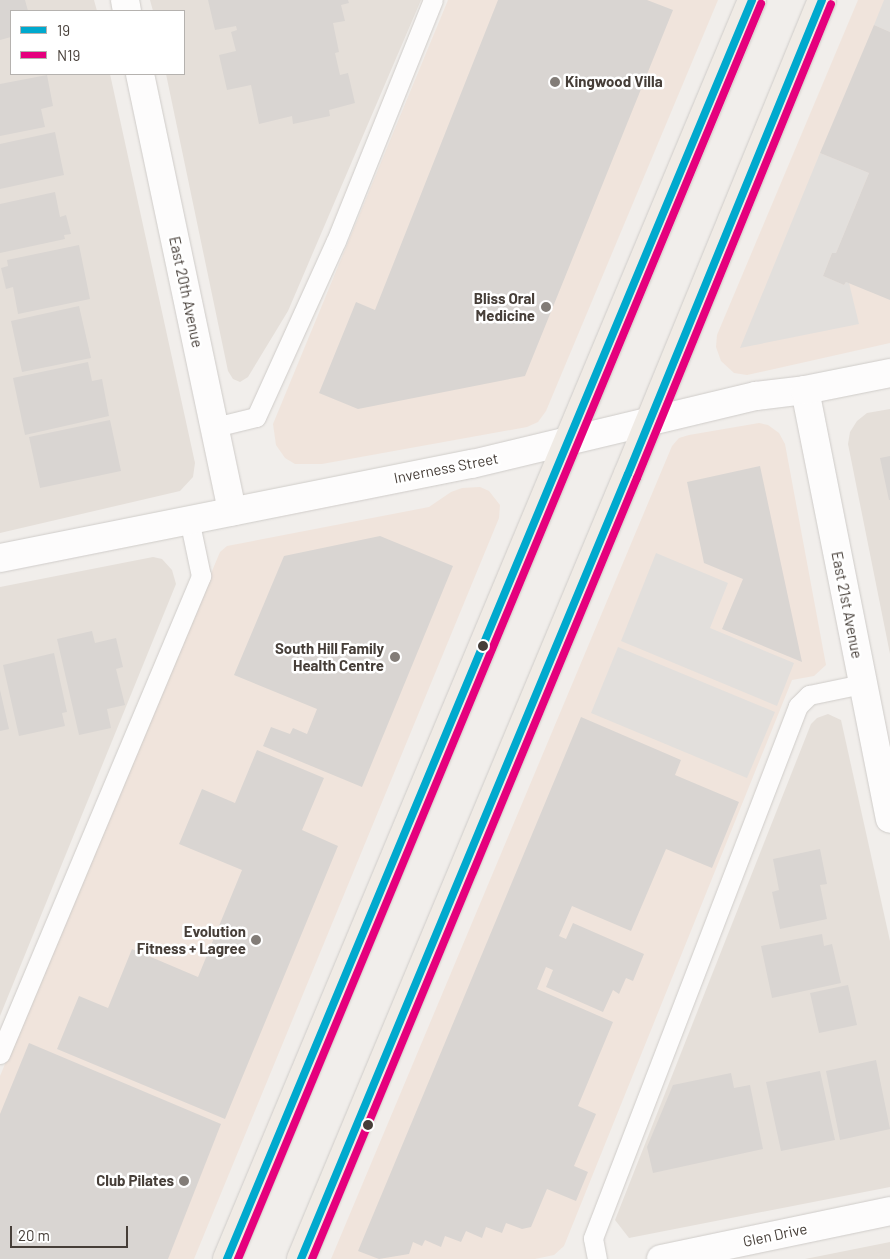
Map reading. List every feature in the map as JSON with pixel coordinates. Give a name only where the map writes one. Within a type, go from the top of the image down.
[{"type":"main road","points":[[227,1259],[752,0]]},
{"type":"main road","points":[[301,1259],[649,422],[822,0]]},
{"type":"street","name":"East 20th Avenue","points":[[140,75],[232,510]]},
{"type":"street","name":"Inverness Street","points":[[0,558],[232,510],[472,464],[756,396],[805,390],[890,373]]},
{"type":"street","name":"East 21st Avenue","points":[[805,390],[890,819]]},
{"type":"street","name":"Glen Drive","points":[[677,1257],[890,1211]]},
{"type":"lane","points":[[214,427],[256,417],[336,241],[433,0]]},
{"type":"lane","points":[[0,1054],[201,576],[189,519]]},
{"type":"lane","points":[[597,1259],[593,1238],[798,706],[809,695],[862,684]]},
{"type":"shaded area","points":[[0,0],[94,0],[97,10],[10,10],[10,75],[110,75],[195,463],[193,477],[180,491],[0,533]]},
{"type":"shaded area","points":[[150,0],[421,0],[288,311],[248,377],[240,382],[233,379],[228,371],[166,75],[185,75],[185,10],[153,10]]},
{"type":"shaded area","points":[[448,0],[718,0],[546,411],[538,422],[527,427],[322,464],[295,464],[285,458],[276,445],[273,424]]},
{"type":"shaded area","points":[[858,0],[890,0],[890,343],[747,375],[734,373],[721,361],[716,347],[717,335]]},
{"type":"shaded area","points":[[884,0],[890,0],[890,32],[874,25]]},
{"type":"shaded area","points":[[820,153],[869,173],[836,253],[832,253],[823,276],[844,285],[846,282],[849,283],[859,324],[740,348]]},
{"type":"shaded area","points":[[890,409],[890,654],[848,444],[850,432],[857,421],[867,413]]},
{"type":"shaded area","points":[[759,423],[768,425],[779,433],[785,444],[826,665],[814,676],[792,680],[564,1246],[554,1255],[535,1259],[331,1259],[672,446],[679,438],[689,435]]},
{"type":"shaded area","points":[[480,487],[489,491],[500,505],[499,518],[194,1259],[0,1259],[0,1076],[220,552],[227,546],[429,507],[451,492],[462,488]]},
{"type":"shaded area","points":[[656,553],[728,583],[710,628],[794,663],[777,706],[621,641]]},
{"type":"shaded area","points":[[153,557],[162,559],[172,570],[176,584],[0,1016],[0,587]]},
{"type":"shaded area","points":[[618,647],[775,712],[747,778],[591,713]]},
{"type":"shaded area","points":[[828,714],[841,720],[890,941],[890,1187],[629,1238],[615,1220],[811,724],[817,718]]},
{"type":"shaded area","points":[[890,1242],[890,1259],[805,1259]]},
{"type":"building","points":[[0,0],[25,0],[28,10],[10,10],[10,37],[0,40]]},
{"type":"building","points":[[208,0],[348,0],[349,3],[341,5],[345,21],[333,23],[339,52],[335,53],[340,75],[348,73],[355,103],[329,110],[330,116],[293,124],[292,116],[259,124],[251,85],[227,90],[219,55],[236,51],[231,32],[237,30],[236,26],[215,30]]},
{"type":"building","points":[[498,0],[647,0],[673,10],[525,376],[358,409],[319,393],[356,302],[375,310]]},
{"type":"building","points":[[874,25],[890,32],[890,300],[846,282],[844,285],[823,276],[832,253],[836,253],[869,173],[820,153]]},
{"type":"building","points":[[47,75],[53,106],[41,109],[45,127],[0,136],[0,84]]},
{"type":"building","points":[[55,132],[64,175],[0,189],[0,144]]},
{"type":"building","points":[[55,192],[60,217],[66,215],[71,234],[64,235],[65,239],[0,253],[0,204]]},
{"type":"building","points":[[79,245],[90,299],[18,314],[13,287],[6,289],[1,268],[8,266],[7,260]]},
{"type":"building","points":[[79,306],[91,358],[22,372],[11,321]]},
{"type":"building","points":[[88,362],[92,381],[102,379],[109,416],[25,435],[13,378]]},
{"type":"building","points":[[110,420],[121,471],[40,488],[29,437]]},
{"type":"building","points":[[890,456],[890,500],[889,500],[880,458]]},
{"type":"building","points":[[760,466],[802,662],[722,629],[743,579],[704,563],[687,482]]},
{"type":"building","points":[[380,536],[453,566],[362,787],[263,746],[271,727],[290,734],[293,728],[307,734],[317,709],[234,675],[284,556]]},
{"type":"building","points":[[92,631],[95,643],[116,638],[123,667],[116,669],[125,705],[107,709],[111,728],[79,735],[57,639]]},
{"type":"building","points":[[54,653],[67,712],[62,713],[65,726],[19,736],[3,665]]},
{"type":"building","points":[[0,690],[9,729],[0,731]]},
{"type":"building","points":[[581,717],[681,760],[675,775],[739,802],[712,868],[666,849],[631,931],[572,906],[559,936],[566,939],[573,923],[644,954],[633,981],[626,978],[619,994],[613,990],[603,1012],[546,987],[553,970],[546,967],[537,989],[613,1022],[578,1106],[596,1114],[574,1166],[588,1172],[576,1201],[547,1189],[531,1227],[522,1229],[506,1223],[502,1233],[486,1227],[482,1238],[466,1231],[461,1242],[445,1236],[441,1247],[425,1240],[422,1246],[413,1242],[409,1254],[379,1259],[358,1251]]},
{"type":"building","points":[[257,750],[324,778],[302,830],[338,846],[225,1119],[57,1049],[79,996],[108,1008],[132,949],[198,977],[242,870],[179,844],[202,789],[235,803]]},
{"type":"building","points":[[820,849],[827,884],[820,885],[827,919],[780,929],[772,892],[779,890],[773,859]]},
{"type":"building","points":[[822,934],[824,946],[832,944],[841,983],[772,998],[761,946]]},
{"type":"building","points":[[848,985],[857,1025],[819,1033],[810,993]]},
{"type":"building","points":[[29,1043],[221,1124],[168,1259],[0,1259],[0,1114]]},
{"type":"building","points":[[876,1060],[890,1129],[840,1140],[826,1071]]},
{"type":"building","points":[[820,1071],[835,1140],[781,1151],[766,1082]]},
{"type":"building","points":[[731,1073],[734,1088],[750,1085],[763,1149],[653,1173],[647,1147],[673,1085]]},
{"type":"transit line","name":"19","points":[[227,1259],[752,0]]},
{"type":"transit line","name":"19","points":[[301,1259],[628,474],[822,0]]},
{"type":"transit line","name":"N19","points":[[238,1259],[761,4]]},
{"type":"transit line","name":"N19","points":[[312,1259],[637,478],[831,4]]},
{"type":"place","name":"Kingwood Villa","points":[[555,82]]},
{"type":"place","name":"Bliss Oral Medicine","points":[[546,307]]},
{"type":"place","name":"South Hill Family Health Centre","points":[[395,657]]},
{"type":"place","name":"Evolution Fitness + Lagree","points":[[256,940]]},
{"type":"place","name":"Club Pilates","points":[[184,1181]]}]
